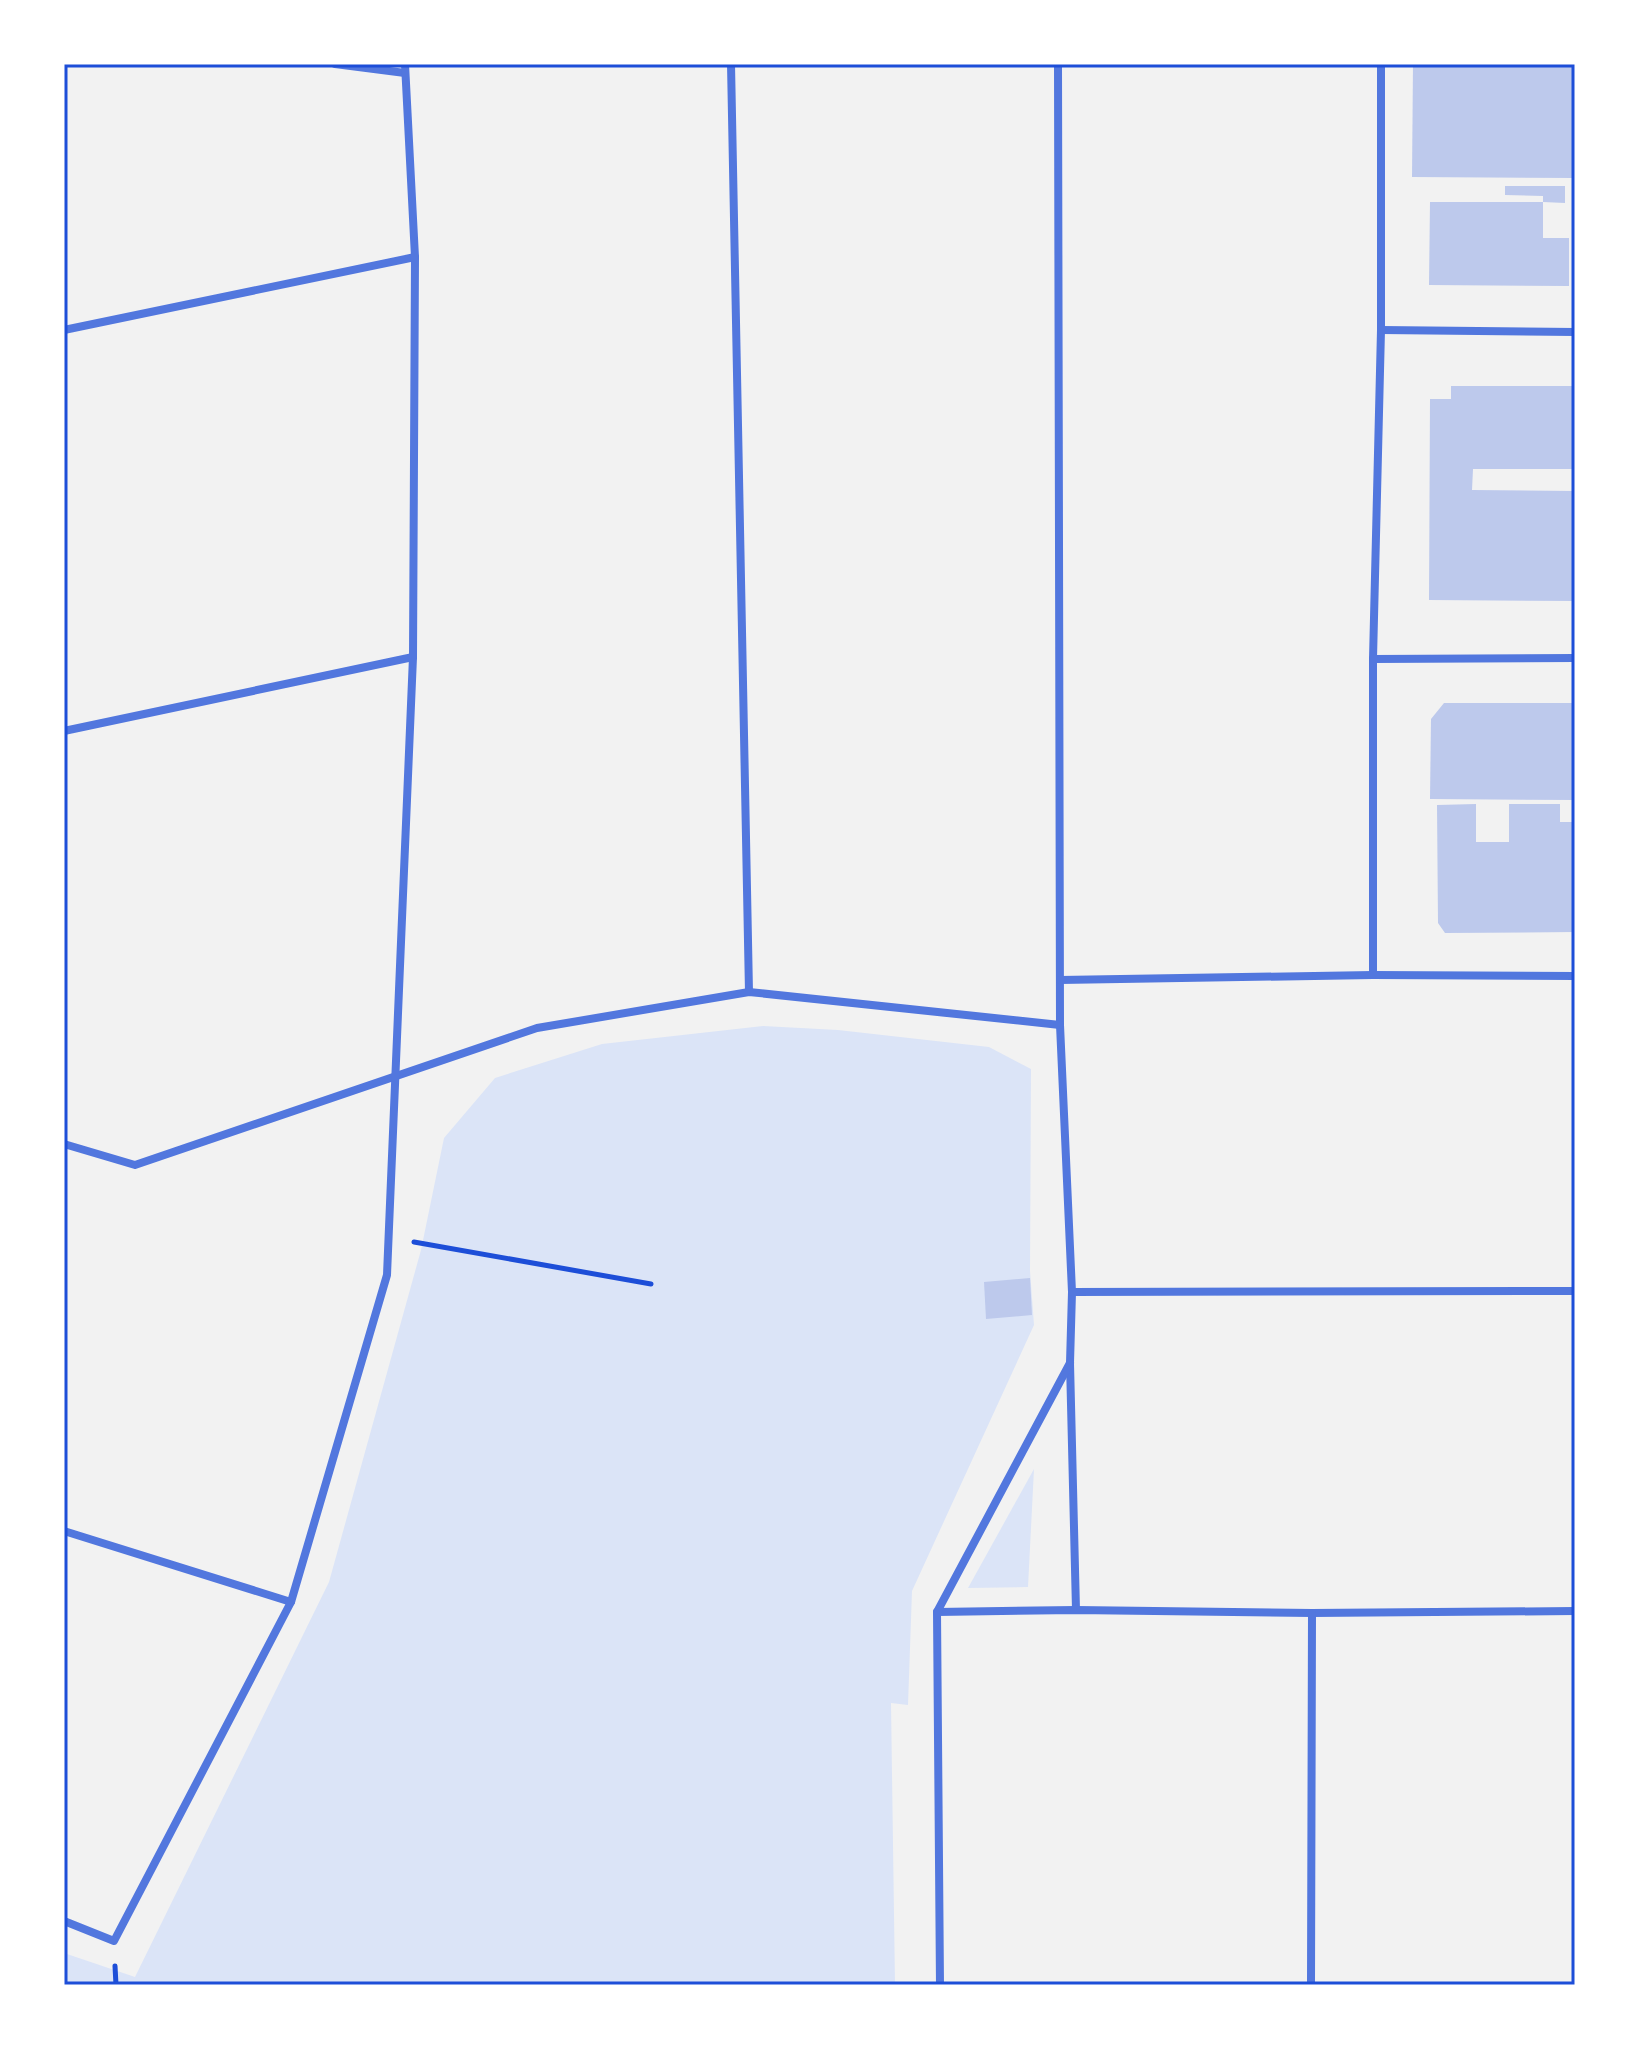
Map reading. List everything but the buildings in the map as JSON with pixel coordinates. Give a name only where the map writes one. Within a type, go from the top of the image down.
[{"type":"street","points":[[64,1921],[114,1941],[291,1602],[387,1275],[413,657],[415,257],[405,68],[335,64]]},
{"type":"street","points":[[731,64],[749,992]]},
{"type":"street","points":[[1058,64],[1060,1025],[1072,1292],[1070,1363],[1076,1610]]},
{"type":"street","points":[[1373,975],[1373,659],[1381,330],[1381,64]]},
{"type":"street","points":[[64,330],[415,257]]},
{"type":"street","points":[[1381,330],[1575,332]]},
{"type":"street","points":[[64,731],[413,657]]},
{"type":"street","points":[[1373,659],[1575,658]]},
{"type":"street","points":[[1060,980],[1373,975],[1575,976]]},
{"type":"street","points":[[64,1144],[135,1165],[537,1028],[749,992],[1060,1025]]},
{"type":"street","points":[[1072,1292],[1575,1291]]},
{"type":"street","points":[[940,1985],[937,1612],[1070,1363]]},
{"type":"street","points":[[64,1531],[291,1602]]},
{"type":"street","points":[[937,1612],[1575,1611]]},
{"type":"street","points":[[1311,1985],[1312,1613]]},
{"type":"path","points":[[389,1237],[651,1284]]},
{"type":"shaded area","points":[[763,1026],[838,1030],[989,1047],[1031,1069],[1030,1271],[1034,1325],[912,1591],[908,1705],[891,1703],[895,1985],[64,1985],[64,1953],[135,1977],[329,1582],[421,1250],[444,1138],[495,1078],[602,1044]]},
{"type":"shaded area","points":[[1034,1469],[1028,1587],[968,1588]]}]
